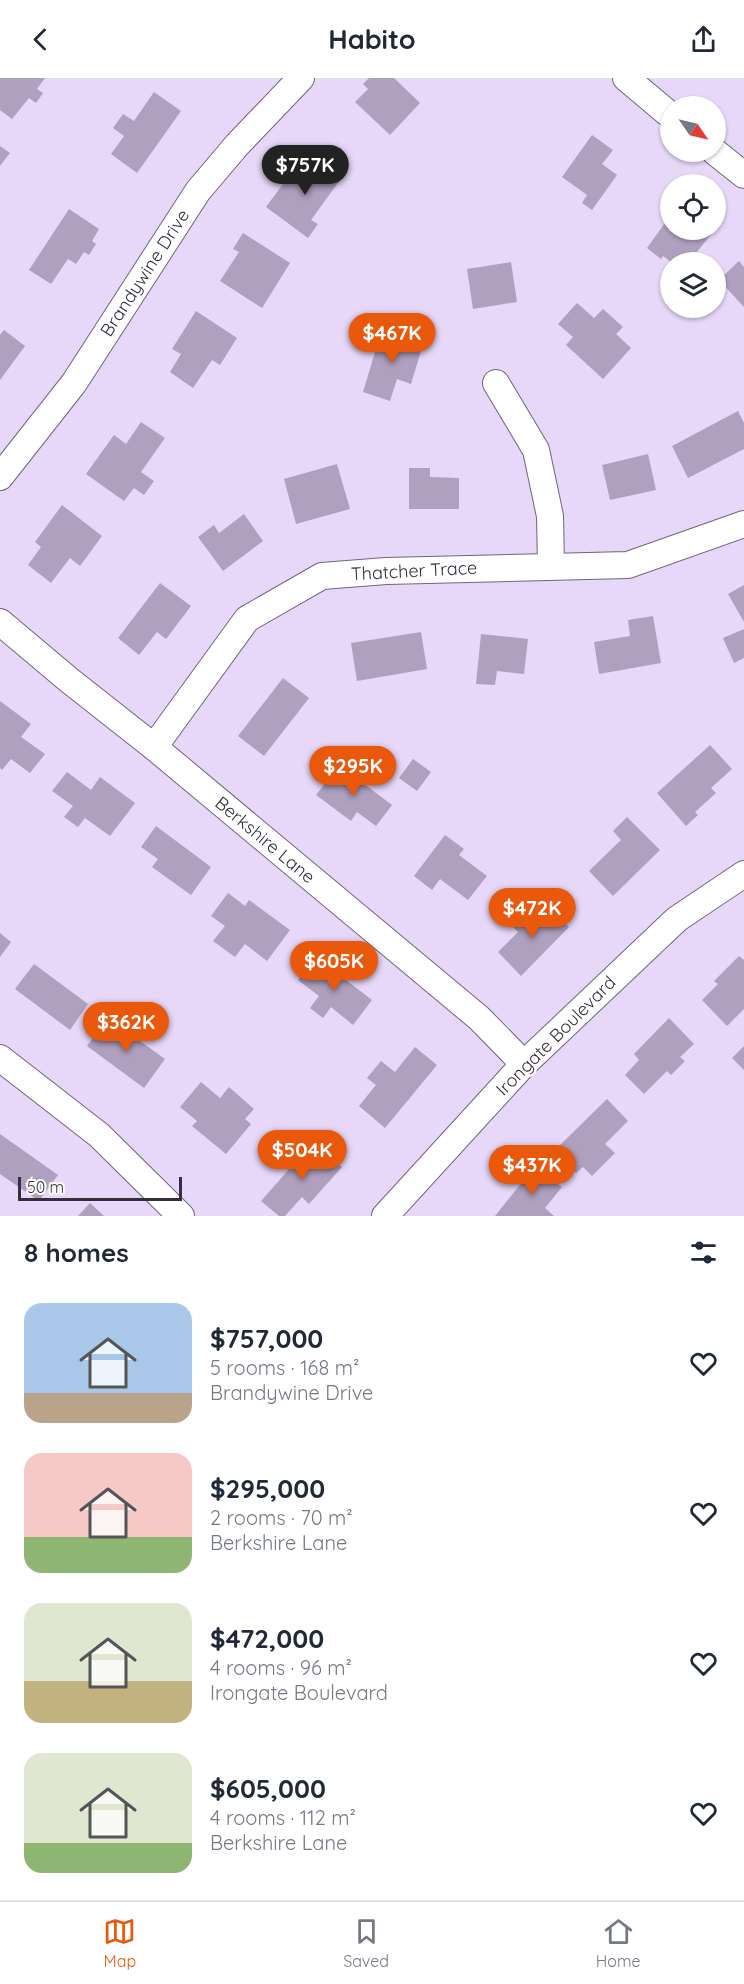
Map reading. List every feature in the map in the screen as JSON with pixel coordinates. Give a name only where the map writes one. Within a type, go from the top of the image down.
[{"type":"street","name":"Brandywine Drive","points":[[0,477],[74,383],[198,191],[237,145],[301,78]]},
{"type":"street","points":[[626,78],[660,107]]},
{"type":"street","points":[[726,161],[744,175]]},
{"type":"street","points":[[496,383],[536,450],[550,516],[551,566]]},
{"type":"street","name":"Thatcher Trace","points":[[154,747],[247,619],[322,576],[386,571],[628,565],[744,524]]},
{"type":"street","name":"Berkshire Lane","points":[[0,622],[479,1018],[524,1064]]},
{"type":"street","name":"Irongate Boulevard","points":[[385,1216],[524,1064],[677,919],[744,874]]},
{"type":"street","points":[[0,1058],[99,1135],[181,1216]]},
{"type":"building","points":[[0,78],[45,78],[37,89],[43,93],[36,103],[29,98],[12,119],[0,110]]},
{"type":"building","points":[[369,78],[394,78],[420,103],[390,135],[355,102],[368,89],[363,84]]},
{"type":"building","points":[[154,92],[181,111],[137,173],[111,154],[124,136],[113,128],[123,114],[134,121]]},
{"type":"building","points":[[592,135],[613,150],[602,164],[617,175],[592,210],[582,203],[587,195],[562,177]]},
{"type":"building","points":[[0,146],[10,153],[0,166]]},
{"type":"building","points":[[323,157],[345,173],[311,220],[318,224],[308,238],[266,207],[294,169],[307,178]]},
{"type":"building","points":[[69,209],[99,229],[92,241],[96,244],[89,255],[84,252],[76,264],[68,259],[51,284],[29,270]]},
{"type":"building","points":[[660,230],[660,240],[706,240],[697,252],[660,252],[660,258],[647,248]]},
{"type":"building","points":[[243,233],[290,263],[262,308],[220,281],[239,252],[233,249]]},
{"type":"building","points":[[739,261],[744,267],[744,307],[726,288],[726,273]]},
{"type":"building","points":[[511,262],[517,302],[473,309],[467,269]]},
{"type":"building","points":[[577,303],[594,318],[603,309],[623,327],[616,334],[631,348],[603,379],[566,345],[573,337],[558,324]]},
{"type":"building","points":[[196,311],[237,338],[220,365],[212,360],[193,388],[170,372],[181,354],[172,349]]},
{"type":"building","points":[[382,329],[424,341],[411,384],[397,379],[390,401],[363,392]]},
{"type":"building","points":[[4,330],[25,346],[0,380],[0,335]]},
{"type":"building","points":[[738,411],[744,423],[744,449],[688,478],[672,446]]},
{"type":"building","points":[[141,422],[165,438],[141,472],[154,481],[144,495],[134,488],[124,501],[86,474],[114,435],[126,444]]},
{"type":"building","points":[[648,454],[656,490],[610,500],[602,465]]},
{"type":"building","points":[[337,464],[350,509],[296,524],[284,479]]},
{"type":"building","points":[[409,468],[430,468],[430,477],[459,478],[459,509],[409,509]]},
{"type":"building","points":[[62,505],[102,536],[80,566],[70,558],[51,583],[28,565],[41,547],[35,542]]},
{"type":"building","points":[[244,514],[263,541],[223,571],[198,537],[214,525],[219,533]]},
{"type":"building","points":[[160,583],[191,606],[166,639],[157,632],[139,655],[118,638]]},
{"type":"building","points":[[744,585],[744,622],[728,594]]},
{"type":"building","points":[[653,616],[661,663],[599,674],[594,642],[630,636],[628,620]]},
{"type":"building","points":[[744,629],[744,658],[734,663],[723,638]]},
{"type":"building","points":[[421,632],[427,669],[357,681],[351,643]]},
{"type":"building","points":[[481,634],[528,639],[524,674],[497,671],[495,685],[476,684]]},
{"type":"building","points":[[283,678],[309,698],[264,756],[238,736]]},
{"type":"building","points":[[0,701],[31,724],[21,737],[45,754],[30,773],[11,759],[2,770],[0,768]]},
{"type":"building","points":[[710,745],[732,769],[711,788],[716,793],[695,812],[698,815],[686,826],[657,793]]},
{"type":"building","points":[[413,759],[431,772],[417,791],[399,778]]},
{"type":"building","points":[[339,765],[392,805],[376,826],[357,812],[351,821],[316,795]]},
{"type":"building","points":[[67,772],[91,790],[100,777],[135,803],[110,836],[85,818],[78,827],[64,817],[73,806],[52,791]]},
{"type":"building","points":[[627,817],[660,850],[613,896],[589,871],[621,840],[613,831]]},
{"type":"building","points":[[156,826],[211,867],[191,895],[152,867],[158,859],[141,847]]},
{"type":"building","points":[[445,835],[464,849],[459,855],[487,876],[468,900],[440,879],[432,890],[414,876]]},
{"type":"building","points":[[228,893],[245,906],[249,900],[290,930],[267,961],[245,944],[235,957],[213,941],[225,926],[211,916]]},
{"type":"building","points":[[548,906],[569,927],[521,976],[498,952],[518,932],[511,925],[523,913],[531,922]]},
{"type":"building","points":[[0,933],[11,942],[0,957]]},
{"type":"building","points":[[739,956],[744,960],[744,1009],[727,1026],[702,1000],[718,984],[714,981]]},
{"type":"building","points":[[316,957],[372,1000],[353,1025],[331,1007],[323,1018],[310,1008],[319,996],[298,980]]},
{"type":"building","points":[[34,964],[88,1004],[70,1030],[15,989]]},
{"type":"building","points":[[108,1018],[165,1059],[144,1088],[87,1046]]},
{"type":"building","points":[[669,1018],[694,1044],[680,1057],[685,1061],[671,1075],[667,1071],[644,1094],[625,1075],[639,1060],[634,1054]]},
{"type":"building","points":[[744,1046],[744,1070],[732,1058]]},
{"type":"building","points":[[415,1047],[437,1065],[385,1128],[359,1106],[376,1085],[367,1078],[381,1061],[395,1072]]},
{"type":"building","points":[[201,1082],[220,1098],[229,1087],[254,1109],[245,1119],[251,1124],[226,1154],[192,1126],[197,1121],[180,1107]]},
{"type":"building","points":[[607,1099],[628,1121],[605,1144],[615,1153],[592,1176],[583,1167],[576,1173],[554,1151]]},
{"type":"building","points":[[0,1134],[58,1175],[39,1201],[0,1174]]},
{"type":"building","points":[[313,1142],[342,1167],[309,1204],[302,1197],[285,1216],[279,1216],[261,1201]]},
{"type":"building","points":[[535,1166],[562,1187],[545,1208],[554,1216],[495,1216]]},
{"type":"building","points":[[90,1203],[104,1216],[78,1216]]}]
